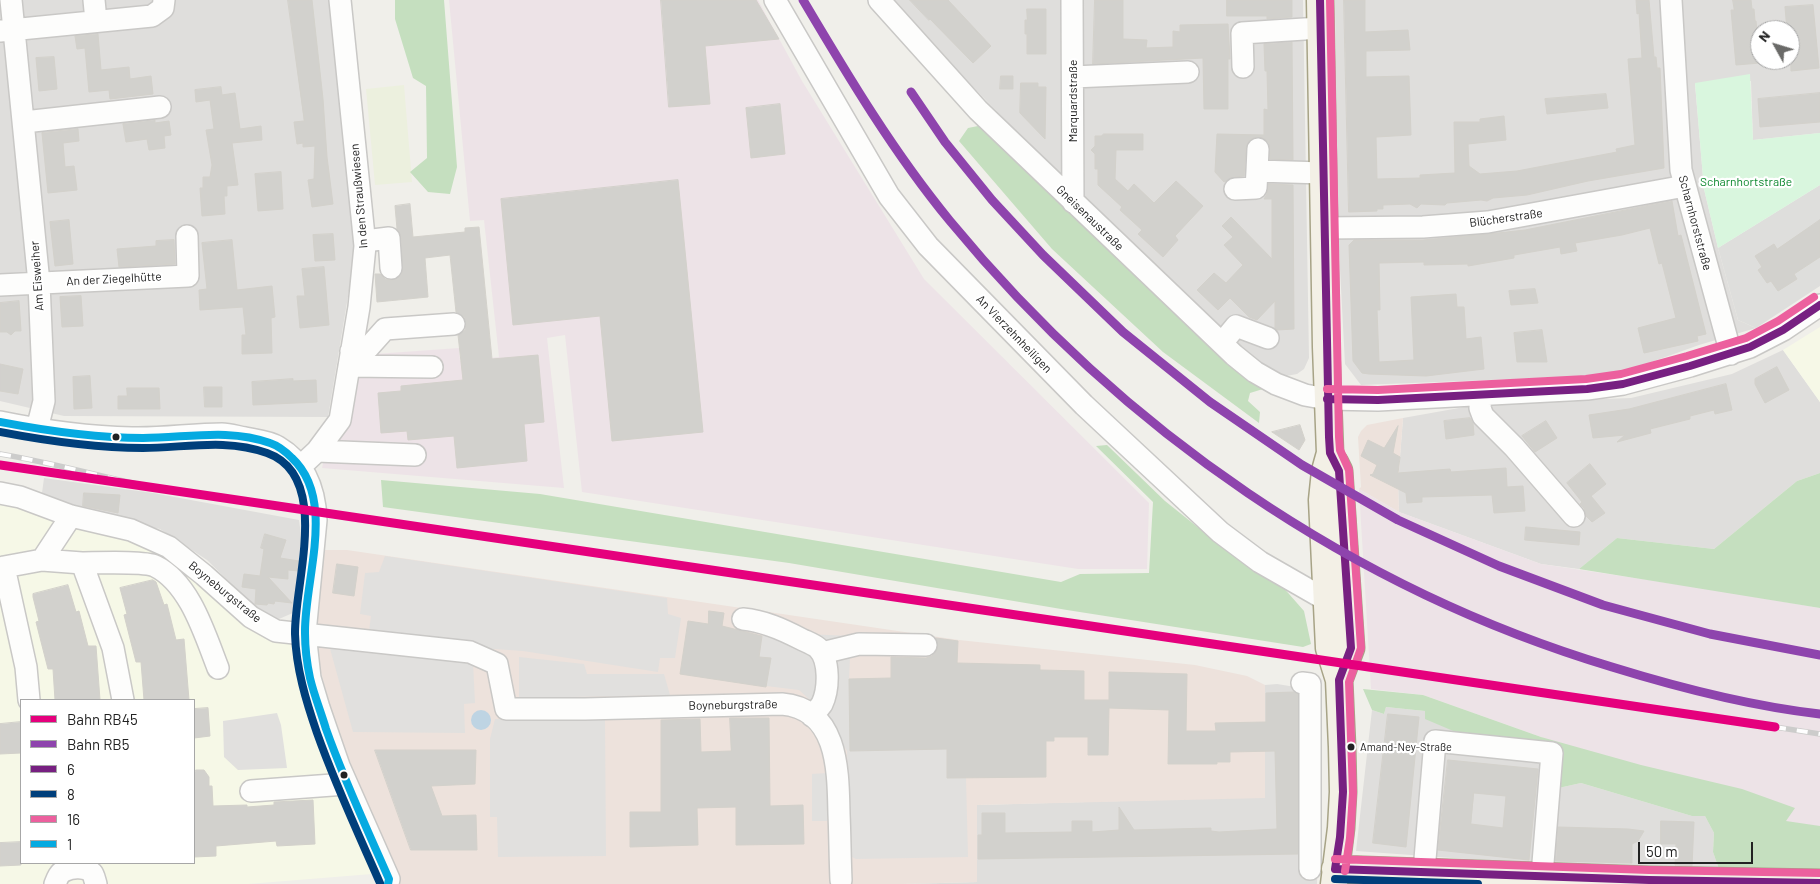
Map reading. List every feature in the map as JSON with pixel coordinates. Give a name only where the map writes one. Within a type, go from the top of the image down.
[{"type":"main road","points":[[1320,0],[1327,399],[1330,453],[1325,471],[1322,500],[1330,648],[1339,680],[1343,792],[1340,837],[1326,874],[1424,871],[1542,875],[1649,882],[1820,883]]},
{"type":"main road","points":[[1330,453],[1339,471],[1351,648],[1339,680]]},
{"type":"street","name":"Am Eisweiher","points":[[11,0],[7,30],[24,122],[38,283],[44,401],[37,429]]},
{"type":"street","points":[[7,30],[95,10],[152,16],[163,8],[164,0]]},
{"type":"street","name":"In den Straußwiesen","points":[[305,475],[317,451],[340,420],[359,307],[364,241],[340,0]]},
{"type":"street","name":"An Vierzehnheiligen","points":[[775,0],[889,196],[928,246],[1084,405],[1220,532],[1260,562],[1328,601]]},
{"type":"street","name":"Gneisenaustraße","points":[[880,0],[978,110],[1222,343],[1255,372],[1276,384],[1305,396],[1327,399]]},
{"type":"street","name":"Marquardstraße","points":[[1072,0],[1073,202]]},
{"type":"street","name":"Scharnhorststraße","points":[[1672,0],[1681,170],[1731,354]]},
{"type":"street","points":[[1243,67],[1242,34],[1320,28]]},
{"type":"street","points":[[1072,76],[1188,72]]},
{"type":"street","points":[[24,122],[160,107]]},
{"type":"street","points":[[1235,189],[1256,188],[1258,149]]},
{"type":"street","points":[[1257,171],[1323,173]]},
{"type":"street","name":"Blücherstraße","points":[[1324,228],[1422,227],[1488,222],[1685,186]]},
{"type":"street","name":"An der Ziegelhütte","points":[[0,285],[188,276],[187,236]]},
{"type":"street","points":[[364,241],[389,238],[391,268]]},
{"type":"street","points":[[1327,399],[1378,400],[1587,389],[1623,384],[1731,354],[1767,339],[1820,305]]},
{"type":"street","points":[[350,358],[368,348],[384,329],[454,324]]},
{"type":"street","points":[[1222,343],[1236,326],[1268,338]]},
{"type":"street","points":[[350,358],[432,367]]},
{"type":"street","points":[[1481,394],[1480,408],[1484,416],[1514,447],[1574,516]]},
{"type":"street","points":[[0,422],[78,435],[155,439],[224,434],[277,446],[305,475],[315,505],[316,520],[305,633],[310,678],[346,784],[389,879],[388,884]]},
{"type":"street","points":[[317,451],[415,455]]},
{"type":"street","name":"Boyneburgstraße","points":[[0,493],[20,497],[71,516],[131,530],[169,547],[251,617],[276,631],[470,652],[497,664],[509,684],[506,709],[782,704],[797,706],[812,716],[826,733],[836,760],[841,880]]},
{"type":"street","points":[[42,560],[71,516]]},
{"type":"street","points":[[29,699],[26,667],[2,568],[42,560],[154,565],[175,581],[198,617],[218,668]]},
{"type":"street","points":[[82,563],[113,648],[123,699]]},
{"type":"street","points":[[743,620],[769,624],[787,631],[817,647],[822,653],[826,668],[826,687],[822,704],[812,716]]},
{"type":"street","points":[[822,653],[859,644],[926,645]]},
{"type":"street","points":[[1302,683],[1310,684],[1326,874]]},
{"type":"street","points":[[1424,871],[1436,741],[1552,753],[1542,875]]},
{"type":"street","points":[[251,791],[346,784]]},
{"type":"street","points":[[55,884],[64,871],[84,868],[94,873]]},
{"type":"shaded area","points":[[0,0],[330,0],[356,248],[328,417],[64,416],[0,401]]},
{"type":"shaded area","points":[[449,0],[758,0],[802,81],[924,279],[1149,503],[1147,569],[1078,569],[582,492],[565,335],[547,338],[564,488],[322,468],[347,356],[459,348],[460,361],[499,357],[484,220],[470,221]]},
{"type":"shaded area","points":[[889,0],[1303,0],[1309,358],[1304,369],[1297,374],[1286,376],[1239,349],[1061,178]]},
{"type":"shaded area","points":[[1335,0],[1820,0],[1820,133],[1753,140],[1751,81],[1695,84],[1704,189],[1718,248],[1738,320],[1756,328],[1699,345],[1615,375],[1361,385],[1345,364],[1337,212]]},
{"type":"shaded area","points":[[404,85],[412,182],[375,185],[366,89]]},
{"type":"shaded area","points":[[1820,185],[1820,286],[1756,328],[1738,320],[1718,248]]},
{"type":"shaded area","points":[[1820,327],[1820,402],[1783,350]]},
{"type":"shaded area","points":[[1783,350],[1820,402],[1820,473],[1797,481],[1714,549],[1617,538],[1579,569],[1541,564],[1399,512],[1398,483],[1403,418],[1487,403],[1631,398],[1732,374]]},
{"type":"shaded area","points":[[1403,418],[1398,483],[1399,512],[1359,489],[1361,487],[1358,437],[1367,425]]},
{"type":"shaded area","points":[[44,478],[153,493],[299,520],[301,535],[295,612],[279,619],[257,609],[207,560],[160,529],[77,512],[42,493]]},
{"type":"shaded area","points":[[1359,489],[1399,512],[1541,564],[1820,608],[1820,829],[1722,817],[1541,737],[1423,695],[1371,689]]},
{"type":"shaded area","points":[[0,493],[131,530],[251,617],[305,633],[310,678],[389,879],[372,874],[248,884],[0,884]]},
{"type":"shaded area","points":[[324,550],[347,550],[959,640],[1195,665],[1247,676],[1265,685],[1265,798],[977,805],[977,882],[903,884],[397,884],[342,753],[320,668],[314,622]]},
{"type":"shaded area","points":[[385,556],[667,598],[668,614],[681,618],[675,658],[660,658],[658,672],[523,651],[480,648],[369,631],[371,616],[360,614],[365,573],[379,572]]},
{"type":"shaded area","points":[[763,632],[851,636],[849,679],[850,751],[947,749],[966,778],[968,857],[856,859],[850,856],[847,751],[819,708],[799,690],[766,686],[771,658],[759,657]]},
{"type":"shaded area","points":[[329,645],[473,662],[475,703],[464,704],[465,733],[353,732]]},
{"type":"shaded area","points":[[519,657],[584,664],[587,674],[664,674],[670,695],[519,698]]},
{"type":"shaded area","points":[[1277,684],[1314,690],[1318,846],[1317,884],[903,884],[977,882],[977,805],[1265,797],[1265,685]]},
{"type":"shaded area","points":[[1386,707],[1425,711],[1547,759],[1554,789],[1581,783],[1692,816],[1705,816],[1714,833],[1713,852],[1720,872],[1535,864],[1356,851],[1372,710],[1384,714]]},
{"type":"shaded area","points":[[277,713],[281,725],[287,768],[238,770],[224,757],[223,721]]},
{"type":"shaded area","points":[[495,719],[605,720],[606,856],[498,857],[497,817],[490,817],[490,739]]},
{"type":"shaded area","points":[[827,773],[827,821],[812,821],[812,774]]},
{"type":"green space","points":[[395,0],[444,0],[457,167],[450,194],[428,192],[410,172],[427,158],[426,86],[413,78],[395,19]]},
{"type":"green space","name":"Scharnhortstraße","points":[[1750,74],[1753,140],[1820,133],[1820,185],[1718,248],[1704,189],[1695,83]]},
{"type":"green space","points":[[983,125],[1263,389],[1250,393],[1248,401],[1260,412],[1259,423],[1163,352],[1052,249],[959,141],[968,128]]},
{"type":"green space","points":[[1107,445],[1165,501],[1240,561],[1282,586],[1304,611],[1311,644],[1303,647],[1067,610],[789,563],[383,507],[381,480],[540,494],[1061,582],[1080,574],[1149,573],[1153,502],[1096,446]]},
{"type":"green space","points":[[1820,473],[1820,608],[1579,569],[1617,538],[1714,549],[1797,481]]},
{"type":"green space","points":[[1363,689],[1423,695],[1541,737],[1641,765],[1742,789],[1795,808],[1786,821],[1820,826],[1820,872],[1720,872],[1713,852],[1714,833],[1705,816],[1692,816],[1581,783],[1554,789],[1547,759],[1510,755],[1425,719],[1425,711],[1386,707],[1384,714],[1372,710]]},
{"type":"water","points":[[477,710],[485,710],[491,716],[491,724],[485,730],[477,730],[471,724],[471,716]]},
{"type":"building","points":[[288,0],[312,0],[333,204],[312,207],[308,180],[314,179],[315,146],[303,147],[303,143],[297,144],[294,122],[304,121]]},
{"type":"building","points":[[661,0],[756,0],[779,39],[705,46],[710,104],[669,107]]},
{"type":"building","points":[[910,0],[948,0],[991,46],[973,63]]},
{"type":"building","points":[[1095,0],[1123,0],[1123,39],[1147,40],[1146,48],[1173,47],[1173,31],[1180,32],[1180,25],[1228,24],[1230,59],[1228,59],[1228,109],[1204,109],[1203,58],[1093,64]]},
{"type":"building","points":[[1227,0],[1292,0],[1292,17],[1267,19],[1267,16],[1227,16]]},
{"type":"building","points":[[1344,0],[1365,0],[1365,32],[1408,30],[1410,50],[1366,51],[1366,77],[1409,76],[1411,135],[1376,137],[1377,179],[1420,178],[1420,175],[1455,173],[1454,122],[1480,122],[1480,119],[1504,116],[1506,140],[1468,144],[1469,166],[1480,174],[1517,171],[1617,152],[1616,149],[1635,145],[1628,59],[1642,58],[1639,13],[1637,14],[1636,0],[1649,0],[1654,57],[1656,57],[1657,68],[1660,68],[1664,168],[1588,181],[1527,195],[1493,198],[1487,201],[1447,203],[1445,205],[1421,204],[1417,208],[1410,204],[1383,205],[1383,209],[1377,209],[1377,211],[1349,212]]},
{"type":"building","points":[[1733,0],[1751,0],[1755,20],[1750,20],[1750,64],[1736,65],[1731,10],[1734,10]]},
{"type":"building","points":[[1813,5],[1819,68],[1791,71],[1800,70],[1800,20],[1786,20],[1785,7]]},
{"type":"building","points":[[1027,9],[1046,9],[1046,54],[1027,54],[1025,20],[1027,20]]},
{"type":"building","points":[[98,34],[101,70],[129,67],[130,79],[151,76],[153,94],[110,99],[109,90],[89,92],[85,48],[77,49],[75,36]]},
{"type":"building","points":[[1292,42],[1293,160],[1270,159],[1269,143],[1264,138],[1253,138],[1248,142],[1246,148],[1244,176],[1234,177],[1224,182],[1215,172],[1217,134],[1264,135],[1264,109],[1268,110],[1264,44]]},
{"type":"building","points":[[54,57],[57,89],[39,91],[36,58]]},
{"type":"building","points":[[1001,76],[1013,76],[1013,89],[1000,89]]},
{"type":"building","points":[[1021,83],[1038,83],[1038,87],[1046,87],[1045,139],[1020,113]]},
{"type":"building","points":[[221,87],[222,95],[235,93],[240,129],[261,126],[262,140],[232,143],[238,185],[227,186],[227,196],[224,196],[225,214],[202,216],[200,188],[203,188],[203,177],[210,177],[212,165],[206,130],[214,129],[210,100],[196,102],[195,90]]},
{"type":"building","points":[[1820,93],[1820,122],[1760,127],[1758,99]]},
{"type":"building","points":[[1606,94],[1608,108],[1547,114],[1545,99]]},
{"type":"building","points":[[780,104],[785,154],[751,158],[746,108]]},
{"type":"building","points":[[155,120],[155,123],[169,121],[171,135],[164,136],[165,148],[149,150],[147,139],[126,142],[123,124]]},
{"type":"building","points":[[78,129],[79,141],[63,143],[65,167],[74,166],[77,190],[48,193],[42,133]]},
{"type":"building","points":[[1104,134],[1143,134],[1143,150],[1116,150],[1115,179],[1128,191],[1134,184],[1154,203],[1176,181],[1203,206],[1175,236],[1178,240],[1163,257],[1138,234],[1142,230],[1120,210],[1122,207],[1098,185],[1098,169],[1095,169],[1095,154],[1091,150],[1095,146],[1095,136]]},
{"type":"building","points":[[281,172],[283,209],[258,211],[255,174]]},
{"type":"building","points":[[678,180],[703,432],[612,441],[600,316],[513,325],[501,199]]},
{"type":"building","points":[[1269,184],[1293,185],[1294,329],[1277,330],[1275,328],[1275,301],[1257,320],[1249,317],[1230,298],[1218,310],[1197,290],[1214,273],[1226,283],[1243,265],[1224,245],[1233,237],[1222,226],[1231,217],[1272,259],[1272,199],[1264,199]]},
{"type":"building","points":[[1672,201],[1678,236],[1681,235],[1706,334],[1697,336],[1698,341],[1644,353],[1638,328],[1676,318],[1662,263],[1659,264],[1650,228],[1575,243],[1577,251],[1561,254],[1560,247],[1468,266],[1468,264],[1424,265],[1424,262],[1379,263],[1380,310],[1377,310],[1379,362],[1414,360],[1411,297],[1456,294],[1457,307],[1464,307],[1466,339],[1481,337],[1484,369],[1426,376],[1369,374],[1362,373],[1353,361],[1349,245],[1354,240],[1423,240],[1525,230]]},
{"type":"building","points":[[410,204],[413,237],[465,232],[465,228],[479,227],[492,359],[538,355],[544,422],[524,424],[527,461],[457,468],[454,436],[408,440],[407,431],[381,433],[378,393],[401,391],[401,386],[463,380],[458,335],[465,330],[466,323],[464,317],[456,312],[450,255],[425,258],[428,297],[377,302],[375,274],[380,274],[385,279],[391,280],[398,278],[402,273],[401,237],[397,229],[395,206]]},
{"type":"building","points":[[69,220],[73,264],[55,266],[50,222]]},
{"type":"building","points":[[1820,220],[1820,257],[1794,274],[1797,279],[1778,291],[1771,281],[1767,283],[1758,270],[1762,267],[1755,256],[1774,244],[1777,249]]},
{"type":"building","points":[[333,234],[335,260],[315,261],[313,235]]},
{"type":"building","points":[[174,240],[175,264],[119,267],[117,249],[156,246],[156,241]]},
{"type":"building","points":[[232,240],[237,290],[272,286],[275,317],[271,318],[272,353],[242,354],[242,335],[246,335],[243,307],[200,310],[199,290],[207,289],[202,243]]},
{"type":"building","points":[[324,267],[329,325],[300,328],[297,296],[305,296],[302,269]]},
{"type":"building","points":[[1535,289],[1538,303],[1511,305],[1509,291]]},
{"type":"building","points":[[81,296],[83,326],[62,327],[60,297]]},
{"type":"building","points":[[19,301],[21,331],[15,331],[11,335],[7,332],[0,332],[0,303]]},
{"type":"building","points":[[1542,330],[1547,362],[1517,362],[1514,333]]},
{"type":"building","points":[[0,364],[23,369],[18,394],[0,391]]},
{"type":"building","points":[[1777,367],[1789,390],[1765,403],[1755,384],[1755,379]]},
{"type":"building","points":[[90,376],[92,408],[74,409],[73,377]]},
{"type":"building","points":[[293,379],[293,381],[316,380],[317,402],[253,405],[252,382]]},
{"type":"building","points":[[1726,384],[1732,410],[1715,414],[1714,410],[1690,416],[1690,419],[1650,429],[1651,433],[1617,442],[1625,435],[1593,438],[1589,415],[1629,409]]},
{"type":"building","points":[[204,387],[222,387],[222,407],[205,407]]},
{"type":"building","points":[[127,388],[159,388],[160,409],[118,409],[118,396],[127,396]]},
{"type":"building","points":[[1470,418],[1473,423],[1474,435],[1446,439],[1444,421]]},
{"type":"building","points":[[1546,421],[1557,438],[1535,452],[1522,436]]},
{"type":"building","points":[[1300,425],[1305,440],[1299,450],[1272,432]]},
{"type":"building","points":[[1398,426],[1393,453],[1400,457],[1398,473],[1450,469],[1451,472],[1506,468],[1507,487],[1523,486],[1525,511],[1494,513],[1492,495],[1422,497],[1422,502],[1407,503],[1406,493],[1370,475],[1373,474],[1377,465],[1361,456],[1368,440],[1384,448]]},
{"type":"building","points":[[1590,464],[1606,484],[1591,496],[1605,513],[1592,522],[1586,516],[1584,508],[1580,504],[1582,502],[1567,483]]},
{"type":"building","points":[[84,493],[120,495],[118,513],[83,506]]},
{"type":"building","points":[[1526,527],[1580,532],[1579,545],[1525,540]]},
{"type":"building","points":[[265,534],[286,540],[280,558],[299,561],[299,571],[288,570],[288,579],[268,577],[292,603],[275,601],[274,604],[255,604],[256,589],[242,587],[244,574],[260,576],[264,549],[261,548]]},
{"type":"building","points":[[337,564],[358,567],[354,596],[333,593]]},
{"type":"building","points":[[153,580],[156,582],[164,605],[167,604],[176,640],[184,639],[189,699],[144,699],[141,662],[136,662],[124,615],[127,614],[120,588]]},
{"type":"building","points":[[68,585],[76,612],[79,611],[88,646],[96,646],[100,699],[55,699],[53,669],[48,669],[36,622],[39,621],[33,594]]},
{"type":"building","points":[[709,611],[724,613],[722,626],[762,636],[759,657],[771,658],[766,687],[680,674],[688,621],[708,624]]},
{"type":"building","points":[[936,638],[958,641],[957,663],[1040,665],[1040,670],[1084,671],[1084,700],[1109,700],[1109,672],[1187,674],[1186,731],[1216,731],[1215,723],[1266,722],[1266,693],[1294,692],[1298,694],[1298,854],[978,859],[978,835],[982,835],[982,813],[1005,813],[1005,833],[1072,832],[1072,821],[1092,821],[1092,832],[1119,830],[1119,807],[1134,830],[1211,828],[1211,831],[1219,832],[1277,829],[1275,751],[1230,752],[1230,762],[1217,762],[1217,764],[1168,764],[1169,710],[1109,708],[1108,755],[1088,755],[1088,737],[1054,737],[1054,741],[1046,741],[1046,777],[947,778],[947,749],[850,751],[849,679],[891,678],[891,657],[926,658],[932,656],[938,646]]},
{"type":"building","points":[[208,708],[210,736],[195,738],[195,709]]},
{"type":"building","points":[[1388,714],[1419,717],[1406,847],[1373,843]]},
{"type":"building","points":[[730,718],[769,718],[770,806],[803,805],[804,844],[736,845],[736,807],[697,808],[698,845],[630,847],[630,812],[661,812],[661,720],[700,719],[701,752],[731,751]]},
{"type":"building","points":[[20,722],[20,753],[0,754],[0,724]]},
{"type":"building","points":[[375,750],[476,750],[475,784],[431,786],[442,816],[476,815],[477,850],[411,850]]},
{"type":"building","points":[[1448,760],[1538,769],[1529,860],[1438,850]],"holes":[[[1474,793],[1506,796],[1503,828],[1471,824]]]},
{"type":"building","points":[[196,770],[204,770],[209,777],[209,786],[212,786],[213,806],[247,805],[247,807],[274,805],[274,802],[313,800],[315,844],[277,846],[276,841],[216,846],[216,856],[195,857]]},
{"type":"building","points":[[1661,821],[1694,822],[1692,866],[1675,865],[1676,844],[1661,844]]},
{"type":"building","points":[[1558,827],[1644,831],[1638,841],[1632,844],[1632,863],[1556,861]]},
{"type":"building","points":[[20,842],[21,865],[0,866],[0,843]]},
{"type":"railway","points":[[0,454],[160,489]]},
{"type":"railway","points":[[1775,727],[1820,734]]},
{"type":"rail line","name":"RB5","points":[[803,0],[891,141],[929,195],[1017,297],[1089,368],[1166,433],[1248,493],[1334,547],[1423,594],[1516,634],[1612,667],[1689,689],[1793,711],[1820,714]]},
{"type":"rail line","name":"RB5","points":[[911,92],[945,142],[992,200],[1043,255],[1123,332],[1210,402],[1302,465],[1398,520],[1499,566],[1603,605],[1710,634],[1820,655]]},
{"type":"rail line","name":"RB45","points":[[0,465],[1775,727]]},
{"type":"transit line","name":"6","points":[[1320,0],[1329,437],[1330,453],[1339,471],[1351,648],[1339,680],[1343,792],[1340,837],[1335,869]]},
{"type":"transit line","name":"16","points":[[1330,0],[1339,437],[1340,450],[1349,470],[1361,648],[1349,682],[1353,793],[1350,838],[1345,871]]},
{"type":"transit line","name":"16","points":[[1327,389],[1378,390],[1586,379],[1621,374],[1746,338],[1778,321],[1814,297]]},
{"type":"transit line","name":"6","points":[[1327,399],[1378,400],[1587,389],[1623,384],[1750,347],[1783,330],[1820,305]]},
{"type":"transit line","name":"1","points":[[0,422],[53,431],[107,437],[239,436],[255,438],[273,444],[292,458],[305,475],[313,496],[316,518],[305,633],[306,656],[310,678],[333,748],[389,879],[388,884]]},
{"type":"transit line","name":"8","points":[[0,432],[53,441],[107,447],[236,446],[252,448],[267,453],[287,465],[299,484],[304,507],[305,533],[295,634],[302,684],[331,771],[380,883]]},
{"type":"transit line","name":"16","points":[[1335,859],[1649,870],[1820,873]]},
{"type":"transit line","name":"6","points":[[1335,869],[1649,880],[1820,883]]},
{"type":"transit line","name":"8","points":[[1335,879],[1478,884]]},
{"type":"place","name":"Amand-Ney-Straße","points":[[1351,747]]}]
